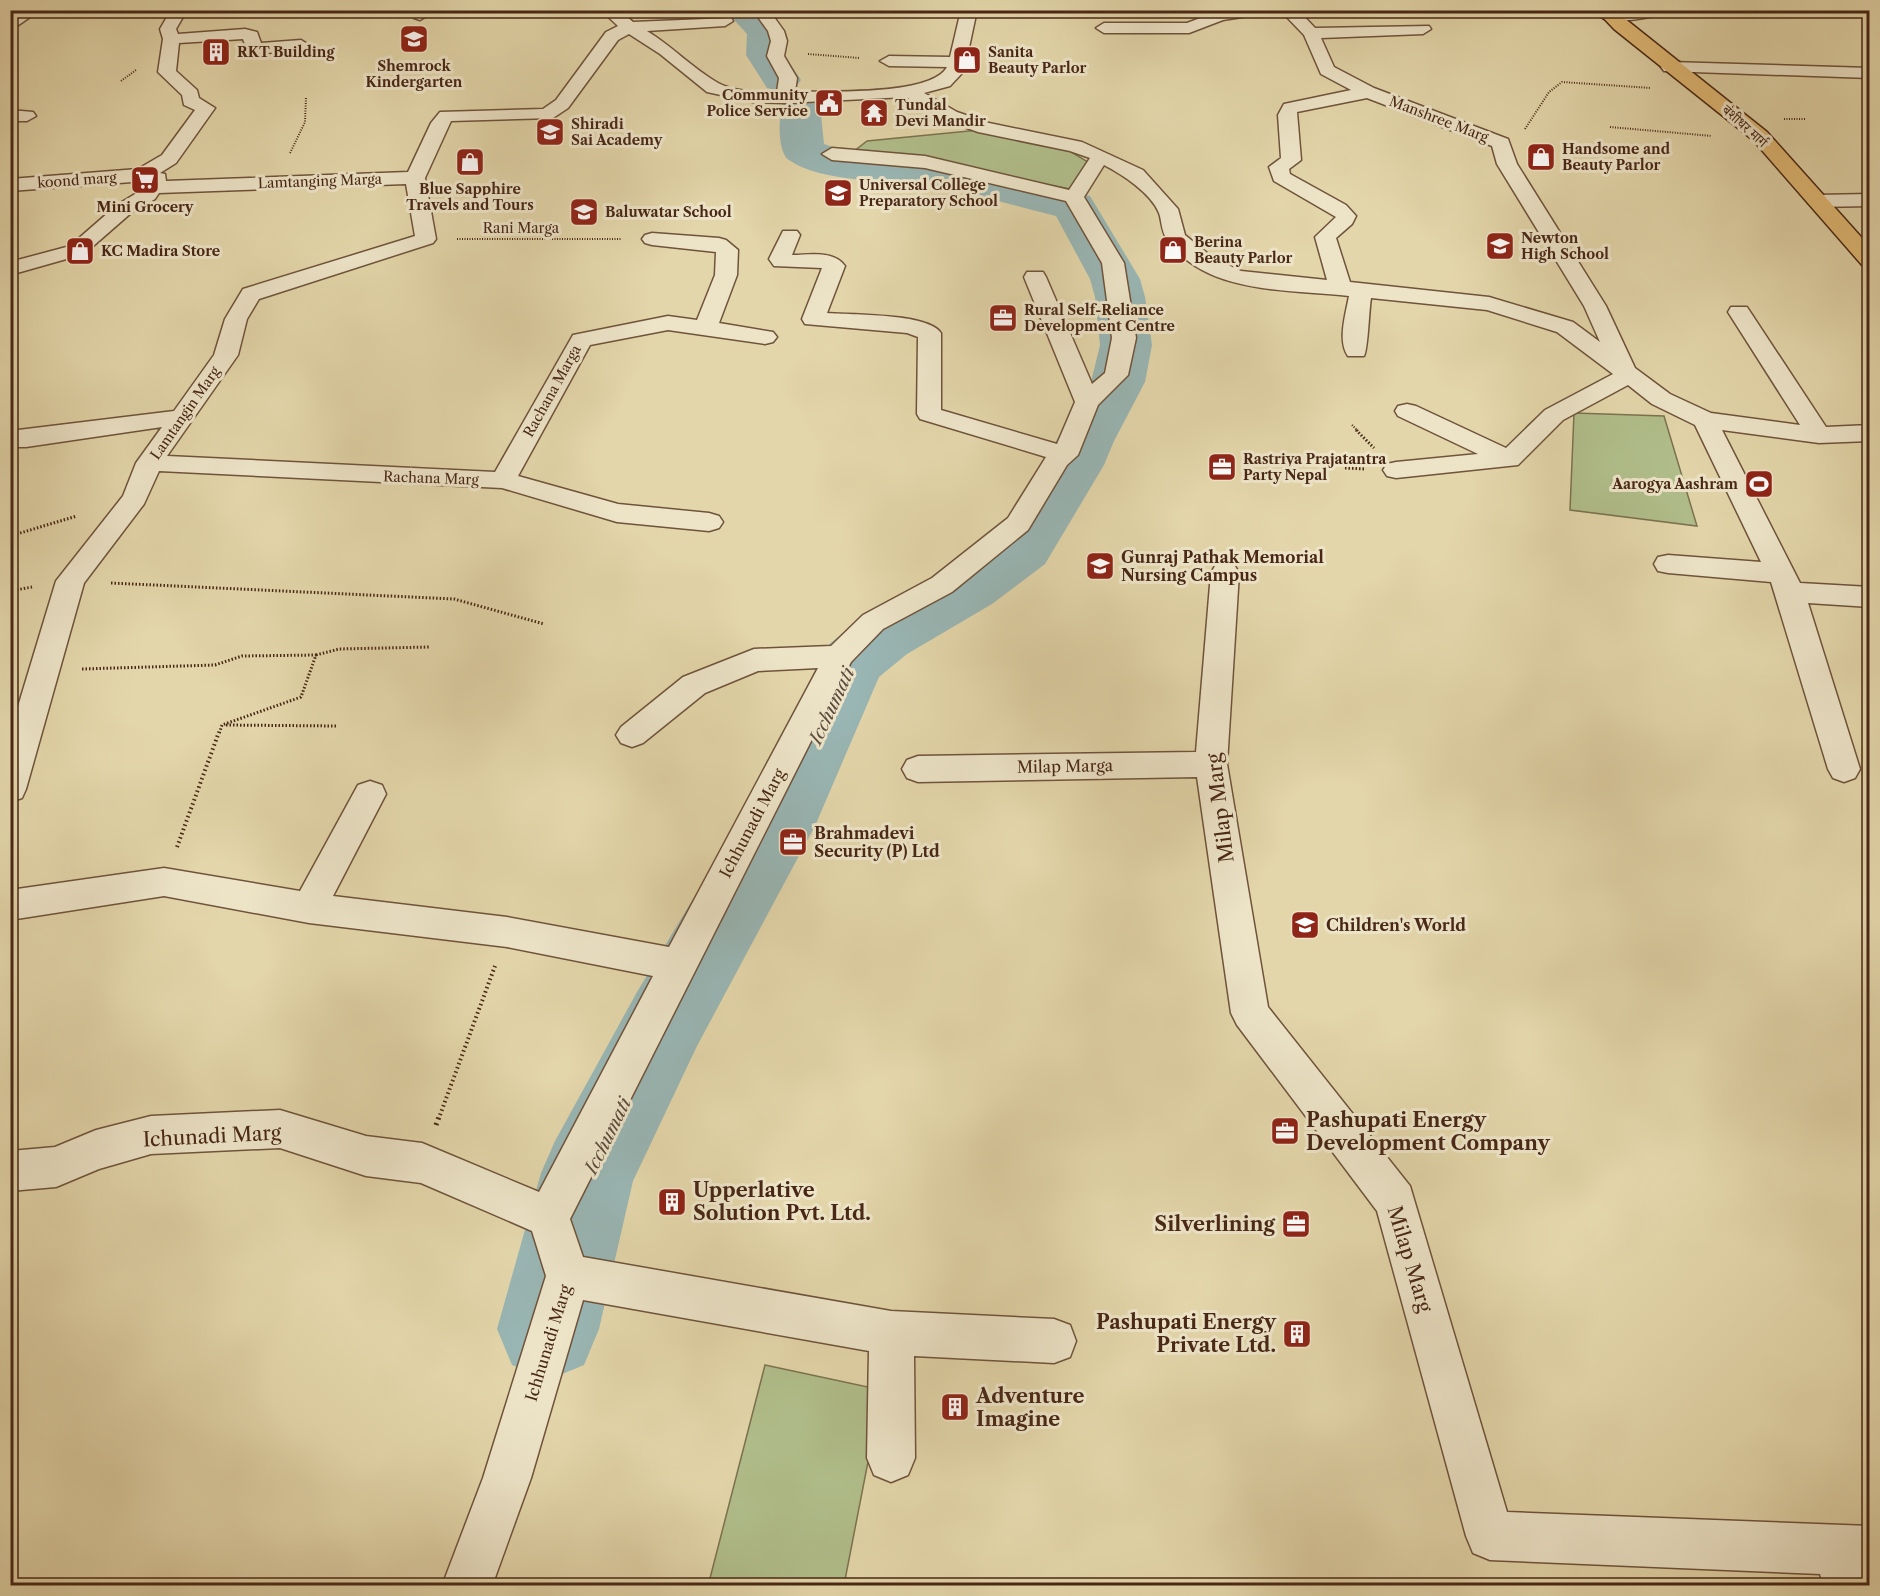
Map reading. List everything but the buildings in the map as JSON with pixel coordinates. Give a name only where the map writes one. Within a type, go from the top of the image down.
[{"type":"main road","name":"बंशीधर मार्ग","points":[[1607,14],[1670,67],[1760,136],[1866,255]]},
{"type":"street","points":[[10,26],[22,16],[20,10]]},
{"type":"street","points":[[10,269],[77,250],[124,209],[148,195],[149,181],[169,159],[206,108],[190,101],[191,94],[167,72],[171,39],[168,29],[178,10]]},
{"type":"street","points":[[609,10],[629,27],[666,50],[713,88],[753,97],[785,98],[909,92],[944,82],[955,71],[969,10]]},
{"type":"street","points":[[761,10],[776,31],[779,41],[774,51],[775,61],[788,78],[785,98]]},
{"type":"street","points":[[1104,28],[1189,28],[1219,16],[1255,10]]},
{"type":"street","points":[[1607,14],[1660,10]]},
{"type":"street","points":[[1276,16],[1311,33],[1423,29]]},
{"type":"street","name":"Manshree Marg","points":[[1276,16],[1327,70],[1368,92],[1501,143],[1507,164],[1595,306],[1627,376]]},
{"type":"street","points":[[426,239],[415,178],[440,123],[446,116],[547,114],[562,104],[612,36],[629,27],[725,21]]},
{"type":"street","points":[[1311,33],[1327,70]]},
{"type":"street","points":[[171,39],[245,34],[251,36],[254,49],[301,45]]},
{"type":"street","points":[[889,61],[956,62]]},
{"type":"street","points":[[1670,67],[1869,73]]},
{"type":"street","points":[[909,92],[935,108],[974,124],[1075,146],[1136,174],[1168,209],[1176,237],[1187,250],[1205,263],[1237,277],[1489,304],[1564,327],[1661,399],[1705,420],[1820,435],[1869,433]]},
{"type":"street","points":[[1356,351],[1351,288],[1325,237],[1346,216],[1339,209],[1281,177],[1279,167],[1291,160],[1287,115],[1290,108],[1368,92]]},
{"type":"street","points":[[832,154],[925,162],[1074,197],[1101,156]]},
{"type":"street","name":"Lamtanging Marga","points":[[149,181],[273,182],[415,178]]},
{"type":"street","name":"koond marg","points":[[10,185],[149,181]]},
{"type":"street","name":"Ichhunadi Marg","points":[[466,1586],[507,1478],[568,1276],[548,1217],[839,657],[873,622],[942,585],[1018,524],[1058,460],[1065,455],[1087,402],[1116,375],[1124,338],[1113,263],[1074,197]]},
{"type":"street","points":[[1816,201],[1869,200]]},
{"type":"street","points":[[790,235],[780,259],[782,261],[828,262],[834,266],[813,319],[910,326],[930,333],[929,414],[1065,455]]},
{"type":"street","name":"Lamtangin Marg","points":[[10,789],[70,581],[135,498],[150,464],[225,355],[236,319],[251,294],[426,239]]},
{"type":"street","points":[[652,239],[719,244],[728,250],[726,275],[705,329]]},
{"type":"street","points":[[1035,277],[1087,402]]},
{"type":"street","points":[[1739,312],[1820,435]]},
{"type":"street","name":"Rachana Marga","points":[[504,480],[581,340],[668,324],[765,337]]},
{"type":"street","points":[[1396,470],[1509,459],[1554,415],[1627,376]]},
{"type":"street","points":[[1407,411],[1509,459]]},
{"type":"street","points":[[10,439],[26,439],[182,417]]},
{"type":"street","points":[[1705,420],[1785,582],[1844,769]]},
{"type":"street","name":"Rachana Marg","points":[[150,464],[463,480],[504,480],[617,513],[709,522]]},
{"type":"street","points":[[1668,564],[1869,597]]},
{"type":"street","name":"Milap Marg","points":[[1225,573],[1211,764],[1250,1013],[1395,1201],[1490,1536],[1852,1562]]},
{"type":"street","points":[[632,735],[694,685],[754,660],[839,657]]},
{"type":"street","name":"Milap Marga","points":[[918,769],[1211,764]]},
{"type":"street","points":[[309,908],[370,794]]},
{"type":"street","points":[[10,905],[164,882],[309,908],[507,932],[678,965]]},
{"type":"street","name":"Ichunadi Marg","points":[[10,1171],[56,1167],[96,1150],[152,1135],[280,1129],[366,1156],[422,1163],[548,1217]]},
{"type":"street","points":[[568,1276],[891,1333],[1054,1341]]},
{"type":"street","points":[[891,1333],[891,1458]]},
{"type":"path","points":[[774,51],[889,61]]},
{"type":"path","points":[[1501,143],[1518,134],[1531,123],[1538,104],[1562,82],[1701,89]]},
{"type":"path","points":[[273,182],[294,147],[305,122],[306,97]]},
{"type":"path","points":[[1610,127],[1688,136],[1760,136]]},
{"type":"path","name":"Rani Marga","points":[[426,239],[652,239]]},
{"type":"path","points":[[10,536],[135,498]]},
{"type":"path","points":[[70,581],[454,599],[544,624]]},
{"type":"path","points":[[44,670],[215,665],[242,656],[316,655],[339,649],[430,647]]},
{"type":"path","points":[[222,725],[301,697],[316,655]]},
{"type":"path","points":[[222,725],[336,726]]},
{"type":"path","points":[[164,882],[222,725]]},
{"type":"path","points":[[422,1163],[507,932]]},
{"type":"green space","points":[[979,130],[1058,144],[1088,162],[1075,190],[927,161],[853,152],[867,141]]},
{"type":"green space","points":[[1574,413],[1664,416],[1697,526],[1570,510]]},
{"type":"green space","points":[[765,1365],[882,1390],[844,1585],[708,1586]]},
{"type":"waterway","name":"Icchumati","points":[[743,10],[766,32],[765,55],[781,80]]},
{"type":"waterway","name":"Icchumati","points":[[548,1329],[588,1173],[667,1019],[777,826],[851,663],[883,637],[969,588],[1023,549],[1075,465],[1085,441],[1118,382],[1126,345],[1120,297],[1115,279],[1074,206],[932,173],[838,164],[803,151],[800,105]]},
{"type":"place","name":"Shemrock Kindergarten","points":[[414,39]]},
{"type":"place","name":"RKT Building","points":[[216,52]]},
{"type":"place","name":"Sanita Beauty Parlor","points":[[967,60]]},
{"type":"place","name":"Community Police Service","points":[[829,103]]},
{"type":"place","name":"Tundal Devi Mandir","points":[[874,113]]},
{"type":"place","name":"Shiradi Sai Academy","points":[[550,132]]},
{"type":"place","name":"Handsome and Beauty Parlor","points":[[1541,157]]},
{"type":"place","name":"Blue Sapphire Travels and Tours","points":[[470,162]]},
{"type":"place","name":"Mini Grocery","points":[[145,180]]},
{"type":"place","name":"Universal College Preparatory School","points":[[838,193]]},
{"type":"place","name":"Baluwatar School","points":[[584,212]]},
{"type":"place","name":"Newton High School","points":[[1500,246]]},
{"type":"place","name":"Berina Beauty Parlor","points":[[1173,250]]},
{"type":"place","name":"KC Madira Store","points":[[80,251]]},
{"type":"place","name":"Rural Self-Reliance Development Centre","points":[[1003,318]]},
{"type":"place","name":"Rastriya Prajatantra Party Nepal","points":[[1222,467]]},
{"type":"place","name":"Aarogya Aashram","points":[[1759,484]]},
{"type":"place","name":"Gunraj Pathak Memorial Nursing Campus","points":[[1100,566]]},
{"type":"place","name":"Brahmadevi Security (P) Ltd","points":[[793,842]]},
{"type":"place","name":"Children's World","points":[[1305,925]]},
{"type":"place","name":"Pashupati Energy Development Company","points":[[1285,1131]]},
{"type":"place","name":"Upperlative Solution Pvt. Ltd.","points":[[672,1202]]},
{"type":"place","name":"Silverlining","points":[[1296,1224]]},
{"type":"place","name":"Pashupati Energy Private Ltd.","points":[[1297,1334]]},
{"type":"place","name":"Adventure Imagine","points":[[955,1407]]}]
